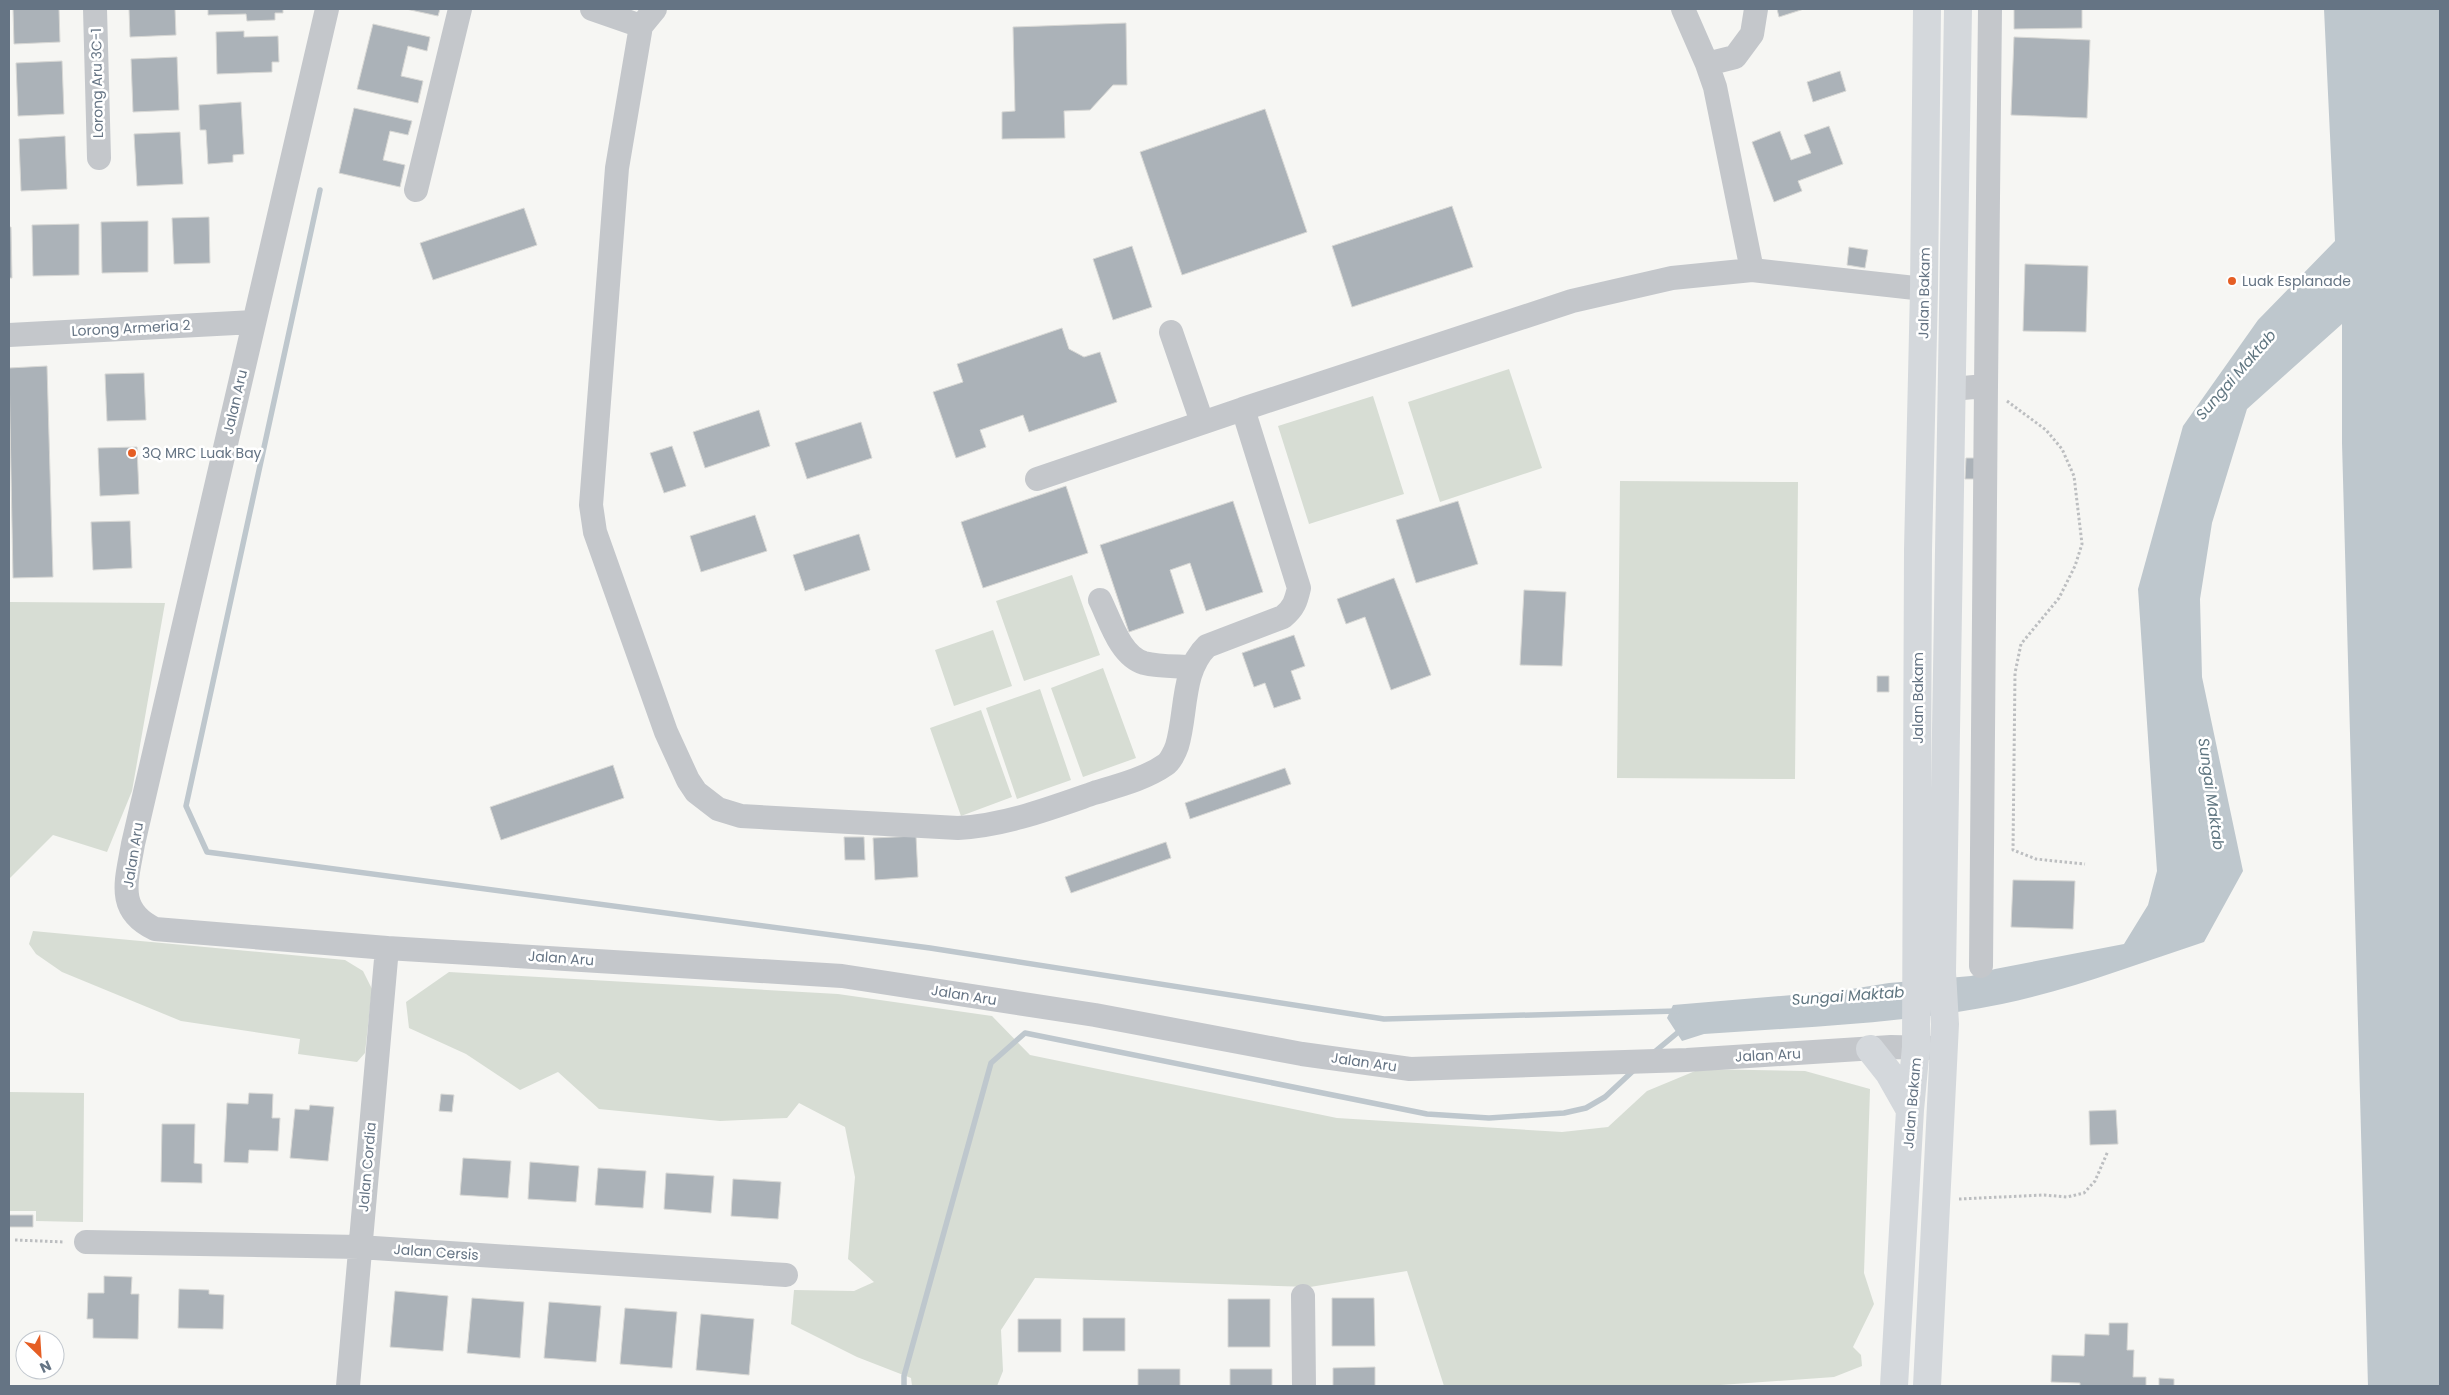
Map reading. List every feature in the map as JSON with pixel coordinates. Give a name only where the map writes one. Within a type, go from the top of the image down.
[{"type":"main road","name":"Jalan Bakam","points":[[1927,9],[1924,289],[1918,550],[1929,973],[1944,1036],[1927,1386]]},
{"type":"main road","name":"Jalan Bakam","points":[[1894,1386],[1910,1110],[1916,1042],[1929,973],[1951,389],[1958,9]]},
{"type":"main road","points":[[1924,289],[1935,300],[1943,334],[1951,349]]},
{"type":"main road","points":[[1870,1049],[1889,1073],[1910,1110]]},
{"type":"street","name":"Lorong Aru 3C-1","points":[[95,9],[98,158]]},
{"type":"street","name":"Jalan Aru","points":[[327,9],[133,844],[126,888],[128,905],[134,916],[155,929],[387,948],[842,976],[1095,1015],[1302,1054],[1410,1069],[1687,1060],[1870,1049],[1944,1036]]},
{"type":"street","points":[[416,190],[460,9]]},
{"type":"street","points":[[592,9],[648,17],[617,168],[591,505],[596,532],[666,732],[696,792],[718,809],[741,816],[958,828],[989,826],[1110,788],[1167,764],[1177,747],[1192,667],[1207,646],[1283,617],[1292,610],[1299,588],[1243,409]]},
{"type":"street","points":[[1683,9],[1707,64],[1723,124],[1752,270]]},
{"type":"street","points":[[1707,64],[1735,57],[1752,34],[1756,9]]},
{"type":"street","points":[[1981,966],[1986,246],[1990,9]]},
{"type":"street","points":[[1954,247],[1986,246]]},
{"type":"street","points":[[1037,479],[1202,422],[1572,300],[1672,278],[1752,270],[1924,289]]},
{"type":"street","name":"Lorong Armeria 2","points":[[9,335],[254,322]]},
{"type":"street","points":[[1171,332],[1202,422]]},
{"type":"street","points":[[1951,389],[1986,386]]},
{"type":"street","points":[[1100,600],[1118,639],[1131,655],[1144,663],[1192,667]]},
{"type":"street","name":"Jalan Cordia","points":[[348,1386],[387,948]]},
{"type":"street","name":"Jalan Cersis","points":[[86,1242],[359,1247],[786,1275]]},
{"type":"street","points":[[1302,1296],[1304,1386]]},
{"type":"path","points":[[1986,386],[2046,430],[2062,449],[2074,476],[2082,544],[2078,558],[2059,598],[2027,634],[2021,644],[2015,673],[2013,850],[2036,858],[2085,864]]},
{"type":"path","points":[[1937,1201],[2044,1195],[2067,1197],[2084,1193],[2094,1181],[2108,1151]]},
{"type":"path","points":[[14,1240],[86,1242]]},
{"type":"shaded area","points":[[1509,369],[1542,468],[1440,502],[1408,402]]},
{"type":"shaded area","points":[[1373,396],[1404,494],[1309,524],[1278,426]]},
{"type":"shaded area","points":[[1620,481],[1798,482],[1795,779],[1617,778]]},
{"type":"shaded area","points":[[1072,575],[1100,655],[1024,681],[996,601]]},
{"type":"shaded area","points":[[9,602],[165,603],[132,791],[107,852],[53,835],[9,879]]},
{"type":"shaded area","points":[[993,630],[1012,686],[954,706],[935,650]]},
{"type":"shaded area","points":[[1103,668],[1136,758],[1083,777],[1051,688]]},
{"type":"shaded area","points":[[1040,689],[1071,780],[1017,799],[986,708]]},
{"type":"shaded area","points":[[981,710],[1012,797],[961,816],[930,728]]},
{"type":"shaded area","points":[[33,931],[345,960],[363,971],[372,989],[365,1053],[357,1062],[298,1054],[300,1039],[181,1021],[62,972],[36,954],[29,944]]},
{"type":"shaded area","points":[[449,972],[838,994],[992,1016],[1030,1055],[1337,1118],[1562,1132],[1608,1127],[1647,1091],[1700,1069],[1805,1071],[1870,1089],[1864,1273],[1874,1304],[1853,1347],[1861,1355],[1862,1366],[1834,1377],[1706,1386],[1444,1386],[1407,1271],[1310,1287],[1035,1278],[1001,1330],[1003,1371],[997,1386],[912,1386],[911,1378],[857,1357],[791,1324],[794,1290],[854,1291],[874,1282],[848,1259],[855,1177],[845,1127],[799,1103],[787,1118],[720,1121],[599,1109],[558,1072],[520,1090],[466,1054],[409,1028],[406,1002]]},
{"type":"shaded area","points":[[9,1092],[84,1093],[83,1222],[36,1221],[36,1211],[9,1211]]},
{"type":"water","name":"Sungai Maktab","points":[[2324,9],[2440,9],[2440,1386],[2368,1386],[2342,443],[2342,324],[2247,409],[2212,523],[2200,599],[2202,677],[2243,871],[2204,942],[2053,992],[1965,1011],[1853,1024],[1704,1034],[1682,1041],[1667,1018],[1673,1005],[1839,991],[1889,983],[1971,976],[1995,969],[2124,944],[2148,905],[2157,871],[2138,589],[2183,426],[2258,320],[2335,241]]},
{"type":"building","points":[[13,9],[59,9],[60,42],[14,44]]},
{"type":"building","points":[[129,9],[175,9],[176,35],[130,37]]},
{"type":"building","points":[[208,9],[283,9],[283,13],[275,13],[275,20],[247,21],[246,14],[208,15]]},
{"type":"building","points":[[406,9],[440,9],[438,16]]},
{"type":"building","points":[[1777,9],[1804,9],[1779,17]]},
{"type":"building","points":[[2014,9],[2082,9],[2082,28],[2014,29]]},
{"type":"building","points":[[1126,23],[1127,85],[1113,85],[1090,110],[1064,111],[1065,138],[1002,139],[1002,112],[1015,111],[1013,27]]},
{"type":"building","points":[[373,24],[430,37],[427,51],[408,46],[401,76],[423,81],[418,103],[357,89]]},
{"type":"building","points":[[244,31],[244,37],[278,36],[279,62],[272,62],[272,72],[217,74],[216,32]]},
{"type":"building","points":[[2014,37],[2090,40],[2087,118],[2011,115]]},
{"type":"building","points":[[177,57],[179,110],[133,112],[131,59]]},
{"type":"building","points":[[62,61],[64,114],[18,116],[16,63]]},
{"type":"building","points":[[1840,71],[1846,91],[1813,102],[1807,82]]},
{"type":"building","points":[[241,102],[244,154],[233,155],[233,162],[208,164],[206,130],[200,130],[199,105]]},
{"type":"building","points":[[354,108],[412,121],[408,135],[390,131],[383,160],[405,165],[400,187],[339,173]]},
{"type":"building","points":[[1265,109],[1307,232],[1182,275],[1140,152]]},
{"type":"building","points":[[1829,126],[1843,164],[1798,181],[1802,191],[1774,202],[1752,142],[1780,131],[1791,160],[1811,153],[1804,135]]},
{"type":"building","points":[[180,132],[183,184],[137,186],[134,134]]},
{"type":"building","points":[[65,136],[67,189],[21,191],[19,139]]},
{"type":"building","points":[[1452,206],[1473,267],[1352,307],[1332,246]]},
{"type":"building","points":[[524,208],[537,245],[433,280],[420,243]]},
{"type":"building","points":[[209,217],[210,263],[174,264],[172,218]]},
{"type":"building","points":[[148,221],[148,272],[102,273],[101,222]]},
{"type":"building","points":[[79,224],[79,275],[33,276],[32,225]]},
{"type":"building","points":[[9,227],[11,227],[12,278],[9,278]]},
{"type":"building","points":[[1132,246],[1152,307],[1113,320],[1093,259]]},
{"type":"building","points":[[1849,247],[1868,250],[1865,268],[1847,265]]},
{"type":"building","points":[[2025,264],[2088,266],[2086,332],[2023,331]]},
{"type":"building","points":[[1062,328],[1069,349],[1084,357],[1100,352],[1117,402],[1029,432],[1023,415],[980,430],[986,447],[956,458],[933,392],[963,382],[957,364]]},
{"type":"building","points":[[47,366],[53,577],[13,578],[9,368]]},
{"type":"building","points":[[144,373],[146,420],[107,421],[105,374]]},
{"type":"building","points":[[759,410],[770,446],[705,468],[693,432]]},
{"type":"building","points":[[861,422],[872,458],[807,479],[795,443]]},
{"type":"building","points":[[672,446],[686,486],[664,493],[650,453]]},
{"type":"building","points":[[137,447],[139,494],[100,496],[98,448]]},
{"type":"building","points":[[1966,458],[1976,458],[1976,479],[1965,479]]},
{"type":"building","points":[[1066,486],[1088,553],[983,588],[961,522]]},
{"type":"building","points":[[1233,501],[1263,592],[1206,611],[1190,563],[1170,570],[1184,613],[1129,632],[1100,545]]},
{"type":"building","points":[[1458,501],[1478,564],[1416,583],[1396,520]]},
{"type":"building","points":[[755,515],[767,551],[701,572],[690,536]]},
{"type":"building","points":[[130,521],[132,568],[93,570],[91,522]]},
{"type":"building","points":[[859,534],[870,570],[805,591],[793,555]]},
{"type":"building","points":[[1394,578],[1431,675],[1391,690],[1365,617],[1346,624],[1337,599]]},
{"type":"building","points":[[1524,590],[1566,592],[1562,666],[1520,665]]},
{"type":"building","points":[[1294,635],[1305,666],[1291,671],[1301,699],[1274,708],[1265,683],[1254,687],[1242,653]]},
{"type":"building","points":[[1877,676],[1889,676],[1889,692],[1877,692]]},
{"type":"building","points":[[613,765],[624,798],[501,840],[490,807]]},
{"type":"building","points":[[1285,768],[1291,784],[1190,819],[1185,803]]},
{"type":"building","points":[[916,836],[918,877],[875,880],[873,838]]},
{"type":"building","points":[[844,837],[864,837],[865,860],[845,860]]},
{"type":"building","points":[[1166,842],[1171,858],[1071,893],[1065,877]]},
{"type":"building","points":[[2013,880],[2075,881],[2073,929],[2011,927]]},
{"type":"building","points":[[249,1093],[273,1094],[272,1118],[280,1118],[278,1151],[249,1150],[248,1163],[224,1162],[227,1103],[248,1104]]},
{"type":"building","points":[[441,1094],[454,1095],[452,1112],[439,1111]]},
{"type":"building","points":[[310,1105],[334,1107],[328,1161],[290,1158],[295,1109],[309,1110]]},
{"type":"building","points":[[2116,1110],[2118,1144],[2090,1145],[2089,1111]]},
{"type":"building","points":[[162,1124],[195,1124],[194,1163],[202,1164],[202,1183],[161,1182]]},
{"type":"building","points":[[463,1158],[511,1161],[508,1198],[460,1195]]},
{"type":"building","points":[[530,1162],[579,1166],[576,1202],[528,1199]]},
{"type":"building","points":[[598,1168],[646,1171],[643,1208],[595,1205]]},
{"type":"building","points":[[666,1173],[714,1176],[711,1213],[664,1209]]},
{"type":"building","points":[[733,1179],[781,1182],[778,1219],[731,1216]]},
{"type":"building","points":[[9,1215],[33,1215],[33,1227],[9,1227]]},
{"type":"building","points":[[104,1276],[132,1277],[131,1294],[139,1294],[138,1339],[93,1338],[93,1319],[87,1319],[88,1293],[104,1293]]},
{"type":"building","points":[[179,1289],[209,1290],[209,1294],[224,1295],[223,1329],[178,1328]]},
{"type":"building","points":[[395,1291],[448,1296],[443,1351],[390,1347]]},
{"type":"building","points":[[472,1298],[524,1302],[520,1358],[467,1353]]},
{"type":"building","points":[[1332,1298],[1374,1298],[1375,1346],[1332,1346]]},
{"type":"building","points":[[1228,1299],[1270,1299],[1270,1347],[1228,1347]]},
{"type":"building","points":[[549,1302],[601,1306],[596,1362],[544,1358]]},
{"type":"building","points":[[625,1308],[677,1312],[672,1368],[620,1364]]},
{"type":"building","points":[[701,1314],[754,1319],[749,1375],[696,1370]]},
{"type":"building","points":[[1083,1318],[1125,1318],[1125,1351],[1083,1351]]},
{"type":"building","points":[[1018,1319],[1061,1319],[1061,1352],[1018,1352]]},
{"type":"building","points":[[2109,1323],[2128,1323],[2127,1350],[2134,1350],[2133,1377],[2146,1377],[2146,1386],[2080,1386],[2080,1383],[2051,1382],[2052,1355],[2084,1356],[2085,1334],[2109,1335]]},
{"type":"building","points":[[1375,1367],[1375,1386],[1333,1386],[1333,1368]]},
{"type":"building","points":[[1138,1369],[1180,1369],[1180,1386],[1138,1386]]},
{"type":"building","points":[[1230,1369],[1272,1369],[1272,1386],[1230,1386]]},
{"type":"building","points":[[2159,1378],[2174,1379],[2174,1386],[2159,1386]]},
{"type":"waterway","points":[[320,190],[186,806],[207,852],[930,948],[1384,1019],[1677,1011]]},
{"type":"waterway","points":[[1652,1054],[1682,1029]]},
{"type":"waterway","points":[[904,1386],[904,1376],[991,1063],[1025,1033],[1427,1114],[1489,1118],[1564,1113],[1586,1108],[1605,1097],[1634,1070]]},
{"type":"place","name":"Luak Esplanade","points":[[2232,281]]},
{"type":"place","name":"3Q MRC Luak Bay","points":[[132,453]]}]
